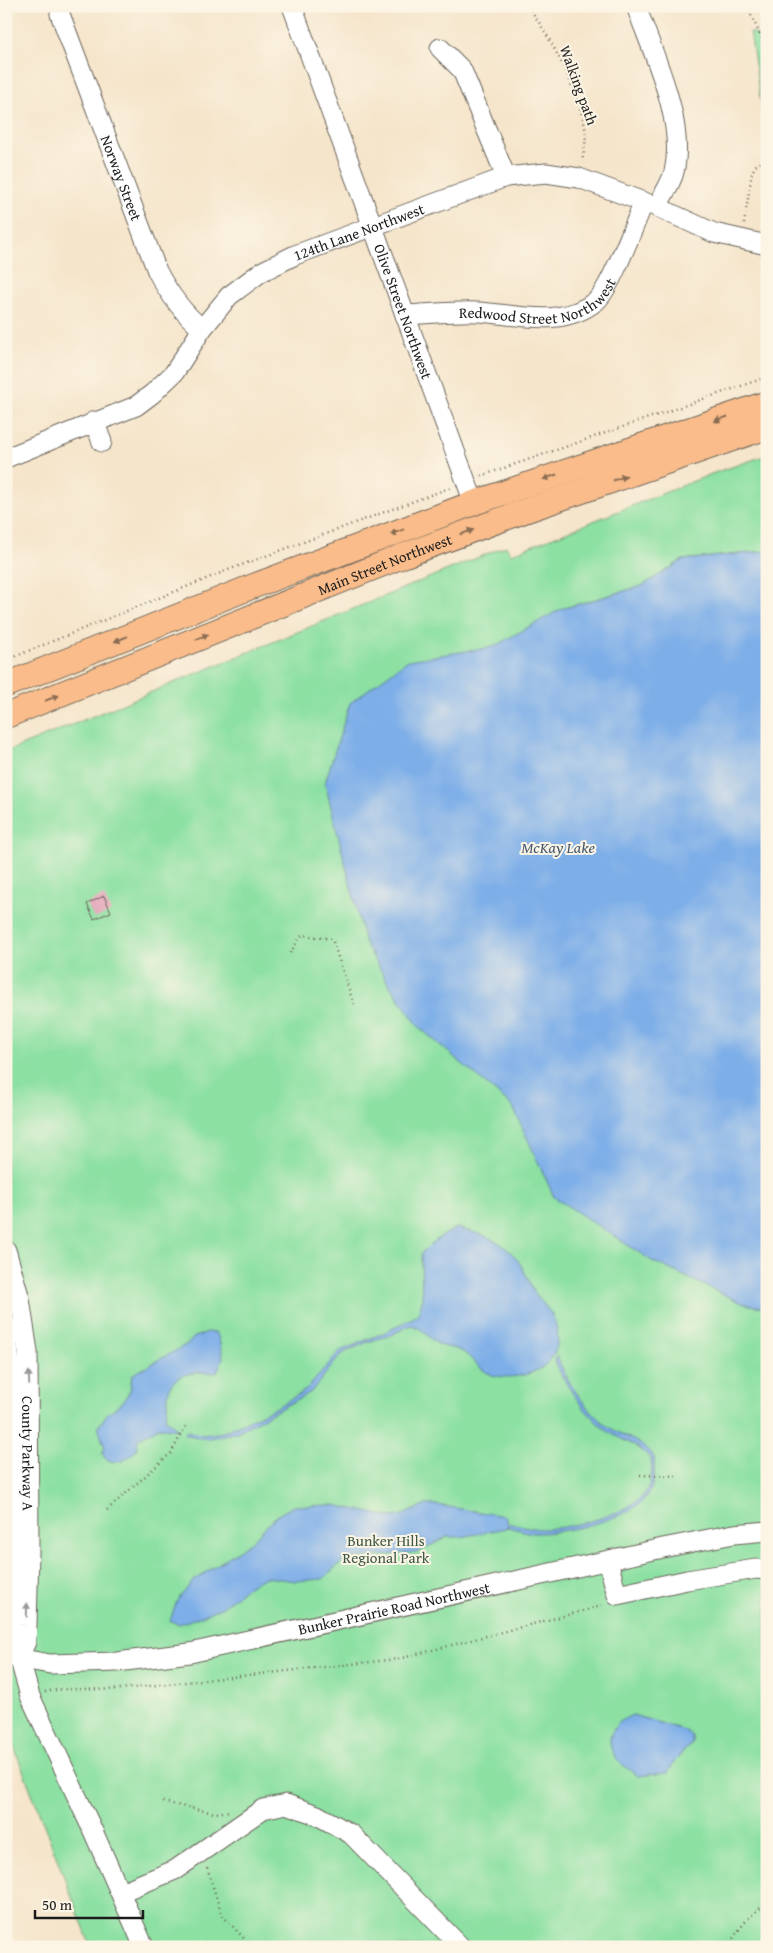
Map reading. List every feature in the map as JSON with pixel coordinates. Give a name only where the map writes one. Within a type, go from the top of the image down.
[{"type":"main road","name":"Main Street Northwest","points":[[6,685],[251,587],[474,503],[767,403]]},
{"type":"main road","name":"Main Street Northwest","points":[[6,716],[405,556],[527,510],[767,427]]},
{"type":"street","name":"Olive Street Northwest","points":[[292,6],[374,225],[405,316],[474,503]]},
{"type":"street","name":"Redwood Street Northwest","points":[[405,316],[477,312],[524,318],[561,317],[582,309],[597,300],[612,276],[650,204],[674,173],[676,142],[665,87],[636,6]]},
{"type":"street","name":"Norway Street","points":[[60,14],[157,271],[168,293],[186,315],[202,328]]},
{"type":"street","points":[[440,48],[462,70],[506,177]]},
{"type":"street","name":"124th Lane Northwest","points":[[6,458],[94,421],[136,406],[174,373],[202,328],[229,296],[261,272],[295,255],[506,177],[546,173],[580,178],[650,204],[714,233],[767,246]]},
{"type":"street","points":[[94,421],[102,442]]},
{"type":"street","name":"County Parkway A","points":[[6,1250],[23,1319],[29,1392],[26,1642],[13,1657]]},
{"type":"street","name":"County Parkway A","points":[[6,1325],[12,1395],[11,1630],[13,1657],[121,1892],[144,1947]]},
{"type":"street","name":"Bunker Prairie Road Northwest","points":[[13,1657],[50,1664],[118,1662],[190,1652],[734,1534],[767,1531]]},
{"type":"street","points":[[608,1561],[617,1595],[688,1580],[756,1569],[767,1570]]},
{"type":"street","points":[[121,1892],[175,1870],[263,1809],[286,1804],[317,1815],[351,1834],[461,1947]]},
{"type":"path","name":"Walking path","points":[[528,6],[554,45],[585,128],[586,143],[580,178]]},
{"type":"path","points":[[747,6],[767,50]]},
{"type":"path","points":[[740,240],[752,173],[755,166],[767,159]]},
{"type":"path","points":[[486,474],[767,377]]},
{"type":"path","points":[[6,660],[228,570],[454,486]]},
{"type":"path","points":[[290,953],[302,935],[332,939],[354,1004]]},
{"type":"path","points":[[107,1510],[170,1453],[186,1426]]},
{"type":"path","points":[[640,1475],[680,1476]]},
{"type":"path","points":[[40,1693],[64,1688],[120,1689],[398,1659],[598,1607],[617,1595]]},
{"type":"path","points":[[163,1802],[214,1814],[231,1811],[255,1814]]},
{"type":"path","points":[[201,1852],[222,1915],[252,1947]]},
{"type":"path","points":[[728,1947],[737,1932],[760,1907],[767,1904]]},
{"type":"green space","points":[[750,32],[767,38],[767,142]]},
{"type":"green space","name":"Bunker Hills Regional Park","points":[[767,455],[767,551],[683,560],[642,586],[561,609],[767,931],[767,1947],[91,1947],[6,1726],[6,752],[506,546],[511,554],[714,473]]},
{"type":"water","name":"McKay Lake","points":[[767,551],[767,1308],[744,1304],[652,1261],[554,1197],[513,1107],[420,1028],[390,986],[365,943],[325,783],[350,703],[408,660],[493,647],[561,609],[642,586],[683,560]]},
{"type":"water","points":[[456,1228],[496,1241],[512,1254],[525,1272],[535,1292],[551,1313],[558,1336],[552,1358],[544,1366],[534,1372],[522,1375],[496,1376],[486,1372],[463,1352],[438,1344],[421,1330],[411,1325],[389,1336],[370,1341],[347,1351],[340,1356],[311,1392],[237,1432],[206,1439],[184,1434],[187,1431],[204,1435],[223,1432],[275,1408],[306,1390],[340,1351],[390,1330],[418,1315],[422,1300],[421,1253],[436,1240]]},
{"type":"water","points":[[207,1332],[216,1333],[218,1336],[223,1357],[216,1373],[201,1372],[179,1377],[170,1387],[165,1418],[178,1430],[159,1427],[138,1439],[137,1449],[127,1459],[114,1462],[105,1458],[102,1453],[105,1448],[98,1427],[107,1414],[122,1403],[130,1391],[132,1375],[189,1343],[193,1338]]},
{"type":"water","points":[[557,1356],[572,1386],[595,1416],[612,1429],[639,1444],[654,1457],[654,1474],[650,1491],[648,1496],[635,1507],[623,1514],[608,1519],[560,1531],[534,1533],[508,1527],[507,1525],[506,1528],[462,1537],[447,1537],[418,1552],[345,1559],[323,1579],[296,1581],[266,1577],[249,1585],[225,1605],[202,1616],[179,1624],[170,1621],[177,1601],[193,1581],[252,1541],[275,1517],[293,1506],[335,1505],[390,1517],[400,1516],[426,1505],[436,1505],[505,1516],[508,1524],[542,1529],[566,1527],[596,1520],[635,1503],[646,1492],[650,1483],[651,1459],[636,1446],[609,1432],[593,1418],[564,1380],[555,1361]]},
{"type":"water","points":[[633,1715],[684,1730],[692,1736],[692,1742],[675,1761],[668,1773],[637,1776],[616,1758],[610,1744],[612,1732],[620,1722]]},
{"type":"building","points":[[104,896],[111,912],[94,919],[87,904]]}]
